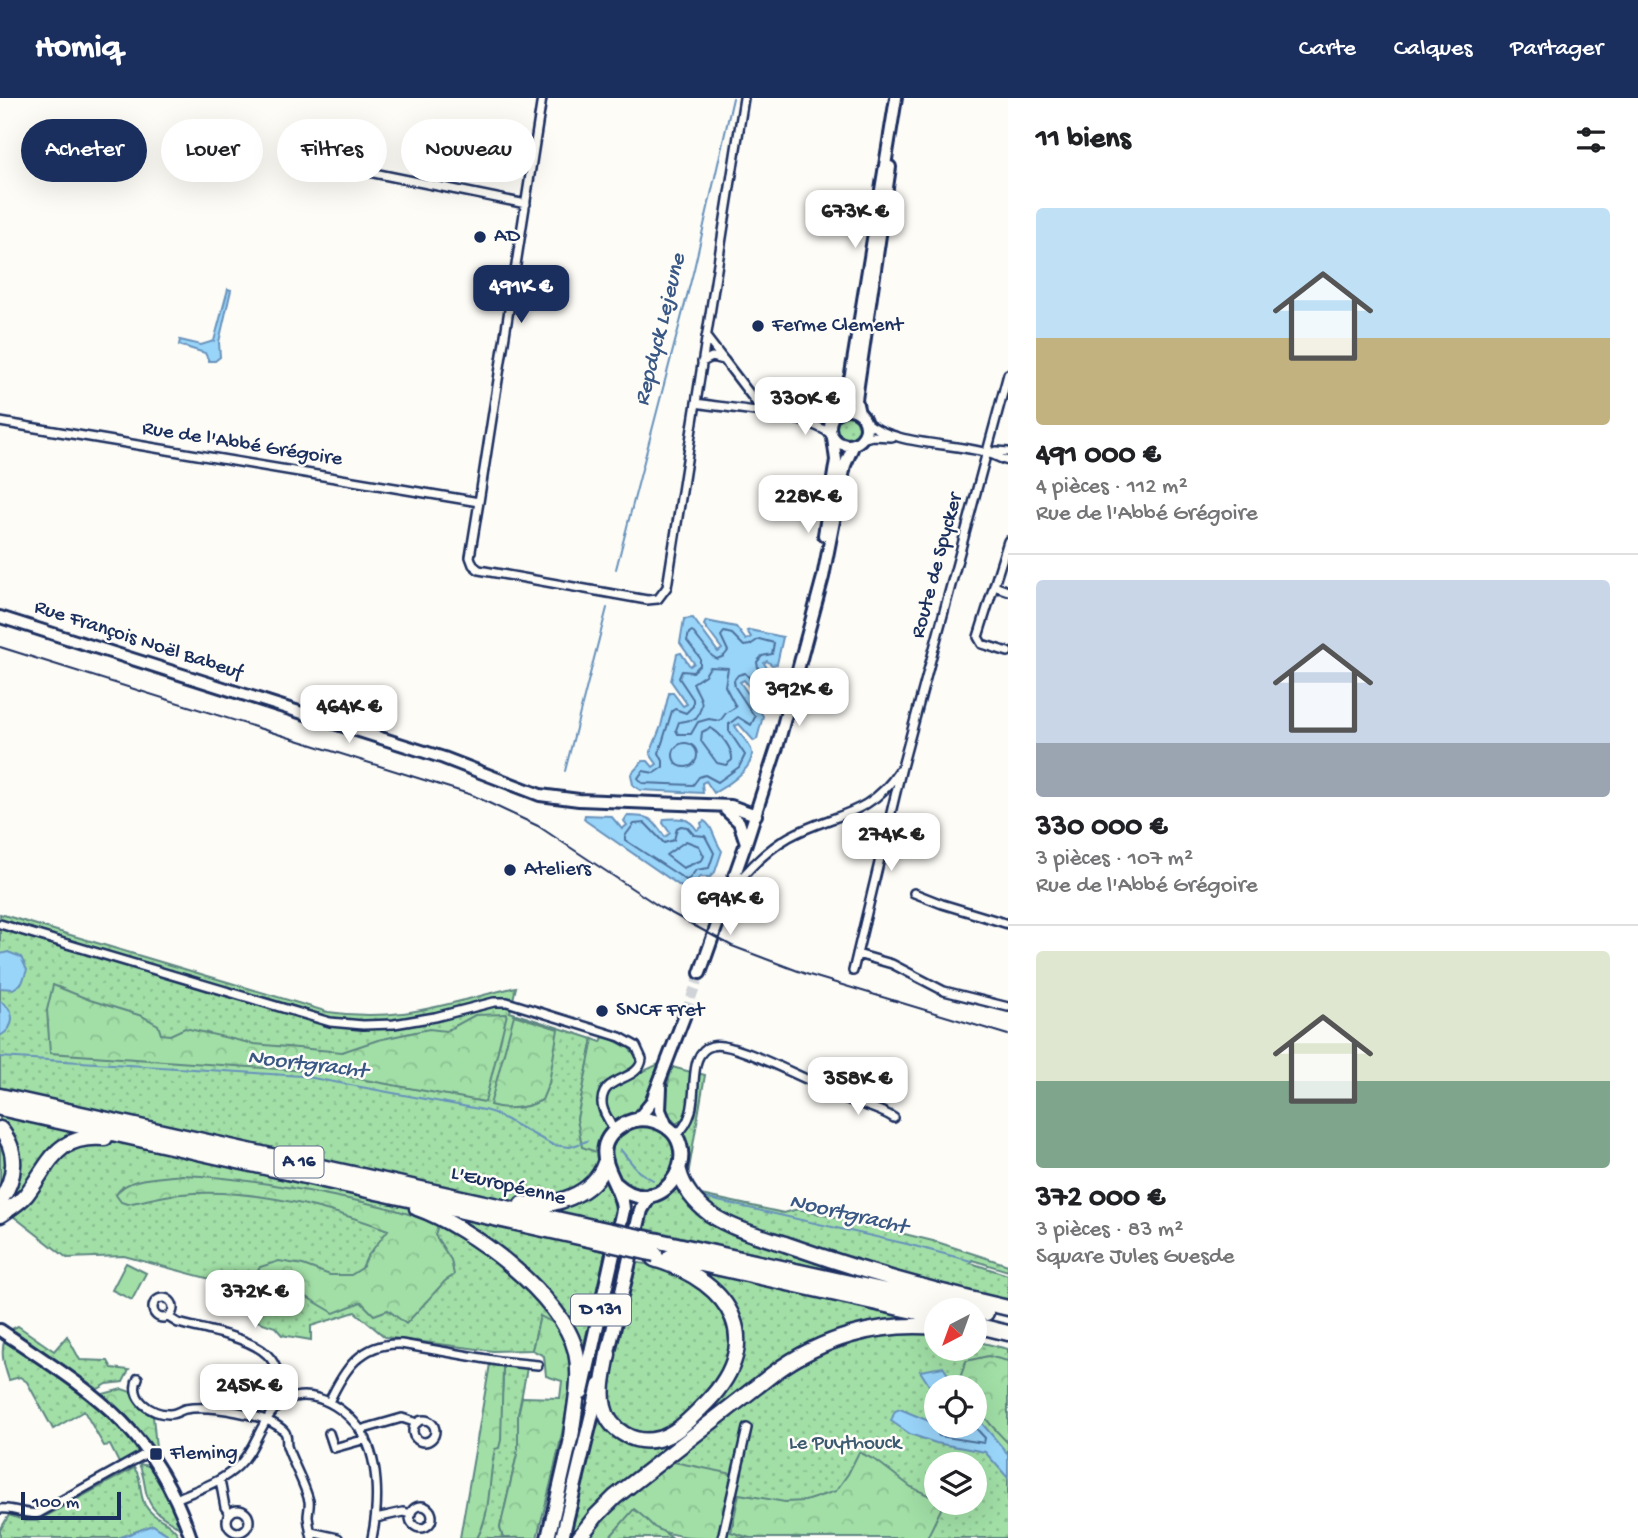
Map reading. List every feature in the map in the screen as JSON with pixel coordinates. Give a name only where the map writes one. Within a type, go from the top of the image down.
[{"type":"highway","name":"L'Européenne","points":[[0,1096],[433,1191],[597,1238],[924,1313]]},
{"type":"highway","name":"L'Européenne","points":[[0,1108],[342,1185],[597,1238]]},
{"type":"highway","points":[[0,1129],[9,1142],[14,1161],[11,1181],[0,1201]]},
{"type":"highway","points":[[0,1215],[23,1198],[56,1152],[66,1143],[78,1139],[105,1138],[218,1157]]},
{"type":"highway","points":[[433,1191],[529,1205],[545,1204],[562,1200],[585,1189],[598,1177],[605,1163]]},
{"type":"highway","points":[[679,1171],[689,1192],[699,1204],[713,1216],[734,1226],[902,1282],[1008,1308]]},
{"type":"highway","points":[[342,1185],[417,1208],[449,1222],[483,1245],[549,1301],[568,1329],[577,1357],[578,1377],[571,1437]]},
{"type":"highway","name":"L'Européenne","points":[[656,1252],[1008,1317]]},
{"type":"highway","points":[[608,1354],[603,1392],[605,1412],[623,1434],[640,1440],[657,1439],[678,1429],[715,1395],[730,1374],[736,1356],[737,1338],[733,1320],[724,1304],[696,1277],[656,1252]]},
{"type":"highway","points":[[579,1538],[615,1497],[798,1357],[831,1341],[874,1329],[924,1327]]},
{"type":"highway","points":[[987,1328],[1008,1333]]},
{"type":"highway","points":[[987,1335],[1008,1339]]},
{"type":"main road","points":[[808,631],[835,465],[836,448],[830,423],[844,401],[851,374],[897,98]]},
{"type":"main road","points":[[700,973],[765,788],[824,572],[845,465],[865,430],[856,400],[887,196],[897,98]]},
{"type":"main road","points":[[837,413],[848,409],[862,417]]},
{"type":"main road","points":[[833,436],[843,444],[858,441]]},
{"type":"main road","name":"Rue François Noël Babeuf","points":[[0,617],[435,755],[540,795],[579,800],[732,808],[755,817]]},
{"type":"main road","points":[[746,843],[732,808],[753,801],[765,788]]},
{"type":"main road","points":[[666,1067],[659,1106],[681,1153],[679,1171],[667,1188],[650,1195],[631,1194],[616,1184],[609,1175],[605,1163],[606,1147],[618,1129],[637,1119],[649,1105],[686,1012]]},
{"type":"main road","points":[[637,1119],[655,1121],[672,1133]]},
{"type":"main road","name":"D 131","points":[[548,1538],[622,1219],[622,1199],[616,1184]]},
{"type":"main road","name":"D 131","points":[[562,1538],[641,1210],[650,1195]]},
{"type":"main road","points":[[0,1330],[96,1396],[131,1430],[149,1452],[176,1499],[191,1538]]},
{"type":"street","points":[[542,98],[470,557],[472,565],[479,570],[647,600],[658,599],[667,587],[744,98]]},
{"type":"street","points":[[387,176],[526,204]]},
{"type":"street","points":[[706,337],[765,414]]},
{"type":"street","points":[[702,363],[715,357],[726,362]]},
{"type":"street","name":"Route de Spycker","points":[[853,971],[902,767],[1008,374]]},
{"type":"street","points":[[696,403],[789,418],[818,426],[833,436]]},
{"type":"street","points":[[789,418],[822,418],[837,413]]},
{"type":"street","points":[[862,417],[877,429],[906,438],[988,453],[1008,461]]},
{"type":"street","name":"Rue de l'Abbé Grégoire","points":[[0,422],[479,502]]},
{"type":"street","points":[[858,441],[872,436],[906,438]]},
{"type":"street","points":[[988,453],[1008,452]]},
{"type":"street","points":[[1008,541],[978,639],[985,645],[1008,652]]},
{"type":"street","points":[[995,586],[1008,591]]},
{"type":"street","name":"Route de Spycker","points":[[730,891],[772,848],[797,833],[863,807],[886,788],[902,767]]},
{"type":"street","points":[[914,893],[1008,923]]},
{"type":"street","points":[[0,924],[331,1022],[394,1024],[504,1002],[604,1031],[633,1044],[642,1059],[637,1071],[607,1088],[602,1101],[605,1114],[615,1122],[618,1129]]},
{"type":"street","points":[[857,954],[892,964],[944,991],[1008,1007]]},
{"type":"street","points":[[672,1133],[687,1125],[692,1112],[698,1059],[707,1048],[717,1045],[750,1054],[825,1087],[833,1094],[880,1109],[894,1118]]},
{"type":"street","points":[[168,1317],[178,1323],[258,1347],[272,1361],[289,1400]]},
{"type":"street","points":[[329,1402],[353,1360],[366,1351],[387,1344],[538,1365]]},
{"type":"street","points":[[138,1378],[134,1388],[139,1399],[160,1412],[170,1415],[185,1409],[220,1409],[266,1421],[286,1434],[287,1447],[309,1500],[311,1535],[338,1538]]},
{"type":"street","points":[[176,1499],[220,1480],[249,1454],[275,1409],[289,1400],[309,1396],[329,1402],[347,1415],[366,1439],[374,1468],[376,1518],[372,1538]]},
{"type":"street","points":[[360,1430],[402,1418],[417,1423]]},
{"type":"street","points":[[722,1538],[747,1427]]},
{"type":"street","points":[[329,1433],[334,1448],[366,1439]]},
{"type":"street","points":[[0,1509],[39,1513],[149,1452]]},
{"type":"street","points":[[220,1480],[225,1507],[230,1514]]},
{"type":"street","points":[[376,1518],[403,1512],[411,1514]]},
{"type":"green space","points":[[848,415],[859,422],[860,427],[853,438],[848,439],[837,432],[836,427],[843,416]]},
{"type":"green space","points":[[0,914],[328,1012],[378,1015],[424,1010],[516,987],[510,1012],[593,1039],[577,1119],[599,1153],[599,1168],[616,1205],[581,1358],[540,1316],[532,1350],[493,1351],[385,1337],[355,1312],[311,1326],[311,1340],[282,1335],[275,1327],[257,1321],[257,1310],[234,1303],[229,1284],[124,1256],[67,1258],[13,1216],[0,1223]]},
{"type":"green space","points":[[53,985],[142,1016],[158,1025],[161,1034],[170,1035],[185,1028],[254,1044],[342,1052],[378,1040],[429,1029],[446,1031],[475,1015],[507,1014],[485,1102],[322,1072],[50,1053],[47,1010]]},
{"type":"green space","points":[[514,1015],[558,1029],[549,1083],[542,1100],[523,1107],[504,1108],[490,1105]]},
{"type":"green space","points":[[604,1035],[629,1048],[637,1057],[642,1072],[659,1064],[641,1109],[620,1118],[611,1126],[601,1142],[599,1153],[582,1147],[577,1119],[593,1039],[601,1042]]},
{"type":"green space","points":[[672,1067],[691,1072],[691,1093],[686,1115],[676,1124],[667,1110],[665,1097]]},
{"type":"green space","points":[[697,1073],[705,1075],[688,1175],[689,1156],[683,1136],[695,1106]]},
{"type":"green space","points":[[643,1124],[656,1127],[666,1134],[673,1144],[676,1157],[673,1170],[666,1180],[656,1187],[643,1190],[630,1187],[620,1180],[613,1170],[610,1157],[613,1144],[620,1134],[630,1127]]},
{"type":"green space","points":[[182,1175],[295,1188],[373,1204],[425,1220],[438,1225],[435,1235],[451,1260],[454,1275],[445,1281],[406,1324],[388,1310],[374,1315],[361,1302],[334,1313],[298,1292],[258,1280],[256,1274],[260,1267],[279,1261],[303,1265],[330,1275],[351,1275],[362,1268],[388,1230],[312,1206],[260,1196],[181,1194],[127,1204],[121,1202],[116,1195],[128,1184],[136,1181]]},
{"type":"green space","points":[[677,1184],[693,1204],[918,1290],[642,1228],[650,1207]]},
{"type":"green space","points":[[701,1195],[784,1213],[798,1209],[937,1242],[1008,1265],[1008,1271],[972,1260],[971,1263],[1008,1275],[1008,1303],[936,1285],[741,1225],[707,1204]]},
{"type":"green space","points":[[633,1262],[672,1272],[706,1295],[723,1317],[730,1344],[728,1363],[707,1393],[670,1426],[656,1434],[645,1436],[635,1434],[620,1424],[611,1406],[608,1386]]},
{"type":"green space","points":[[126,1263],[146,1273],[132,1300],[112,1290]]},
{"type":"green space","points":[[689,1269],[921,1320],[804,1350],[574,1538],[568,1538],[598,1407],[648,1444],[707,1404],[728,1386],[734,1377],[739,1361],[741,1334]]},
{"type":"green space","points":[[540,1316],[563,1332],[570,1352],[570,1376],[562,1434],[537,1538],[503,1538],[500,1528],[518,1450],[518,1415],[522,1397],[560,1398],[562,1381],[546,1376],[544,1356],[532,1350]]},
{"type":"green space","points":[[18,1326],[54,1351],[67,1336],[80,1360],[108,1361],[112,1368],[129,1370],[123,1382],[107,1384],[98,1389],[12,1329]]},
{"type":"green space","name":"Le Puythouck","points":[[892,1333],[924,1333],[924,1362],[987,1362],[987,1344],[1008,1349],[1008,1538],[724,1538],[669,1461],[789,1369],[823,1351],[858,1339]]},
{"type":"green space","points":[[5,1338],[102,1408],[132,1441],[138,1456],[120,1465],[110,1445],[104,1446],[84,1411],[53,1429],[27,1382],[20,1377],[9,1380],[3,1354]]},
{"type":"green space","points":[[987,1356],[1008,1361],[1008,1443],[987,1419],[987,1375],[961,1375],[966,1362],[987,1362]]},
{"type":"green space","points":[[490,1364],[503,1366],[501,1440],[499,1448],[495,1449],[482,1528],[477,1538],[460,1538]]},
{"type":"green space","points":[[503,1366],[527,1368],[518,1415],[518,1450],[500,1528],[503,1538],[477,1538],[486,1514],[489,1474],[501,1407]]},
{"type":"green space","points":[[122,1389],[131,1392],[153,1416],[156,1448],[152,1450],[103,1394]]},
{"type":"green space","points":[[859,1452],[924,1493],[924,1515],[938,1515],[927,1538],[750,1538],[731,1532],[739,1494],[785,1502],[805,1501],[836,1491]]},
{"type":"green space","points":[[669,1461],[733,1474],[724,1538],[687,1537],[661,1531],[634,1509],[609,1538],[584,1538],[614,1503]]},
{"type":"green space","points":[[139,1464],[156,1471],[186,1533],[152,1507]]},
{"type":"green space","points":[[134,1468],[139,1477],[145,1505],[153,1515],[172,1527],[180,1538],[169,1538],[153,1525],[119,1538],[0,1538],[0,1530],[9,1515],[26,1521],[37,1521]]},
{"type":"green space","points":[[633,1509],[663,1531],[673,1538],[609,1538]]},
{"type":"water","points":[[228,289],[231,290],[219,342],[220,357],[209,361],[205,353],[179,345],[180,340],[201,345],[214,341]]},
{"type":"water","points":[[693,618],[718,652],[722,649],[704,625],[706,621],[736,627],[746,640],[751,637],[747,631],[750,630],[783,637],[777,664],[772,665],[767,661],[764,663],[771,682],[766,702],[762,704],[744,680],[740,682],[763,716],[757,739],[754,741],[739,724],[735,726],[751,749],[752,756],[740,775],[714,793],[706,781],[702,783],[703,793],[640,790],[633,785],[631,774],[643,761],[648,761],[653,767],[657,764],[650,754],[661,726],[669,693],[673,693],[683,706],[687,704],[671,681],[677,654],[681,653],[690,666],[694,663],[680,643],[684,619]]},
{"type":"water","points":[[585,815],[611,816],[622,829],[627,825],[624,821],[627,816],[646,817],[665,837],[670,833],[663,823],[664,819],[687,820],[697,830],[702,827],[701,823],[704,821],[722,851],[715,872],[710,877],[699,877],[697,885],[686,890],[586,821]]},
{"type":"water","points":[[8,952],[21,957],[27,970],[22,983],[13,989],[0,988],[0,954]]},
{"type":"water","points":[[0,1001],[9,1009],[12,1018],[9,1028],[0,1036]]},
{"type":"water","points":[[943,1367],[948,1375],[924,1375],[924,1377],[920,1371]]},
{"type":"water","points":[[900,1409],[924,1419],[924,1438],[987,1438],[987,1429],[1008,1454],[1008,1478],[987,1452],[936,1443],[910,1434],[891,1421],[895,1411]]},
{"type":"water","points":[[153,1525],[169,1538],[119,1538]]},
{"type":"waterway","name":"Repdyck Lejeune","points":[[616,569],[694,269],[733,98]]},
{"type":"waterway","name":"Repdyck Lejeune","points":[[565,771],[607,608]]},
{"type":"waterway","name":"Noortgracht","points":[[0,1057],[302,1076],[484,1110],[553,1145],[570,1147],[587,1141]]},
{"type":"waterway","name":"Noortgracht","points":[[620,1149],[639,1172],[653,1180]]},
{"type":"waterway","name":"Noortgracht","points":[[700,1197],[971,1261]]},
{"type":"tunnel","points":[[686,1012],[700,973]]},
{"type":"railway","points":[[0,647],[472,795],[538,826],[660,907],[732,946],[806,974],[1008,1035]]},
{"type":"place","name":"AD","points":[[480,237]]},
{"type":"place","name":"Ferme Clement","points":[[758,326]]},
{"type":"place","name":"Ateliers","points":[[510,870]]},
{"type":"place","name":"SNCF Fret","points":[[602,1011]]},
{"type":"place","name":"Fleming","points":[[156,1454]]}]
